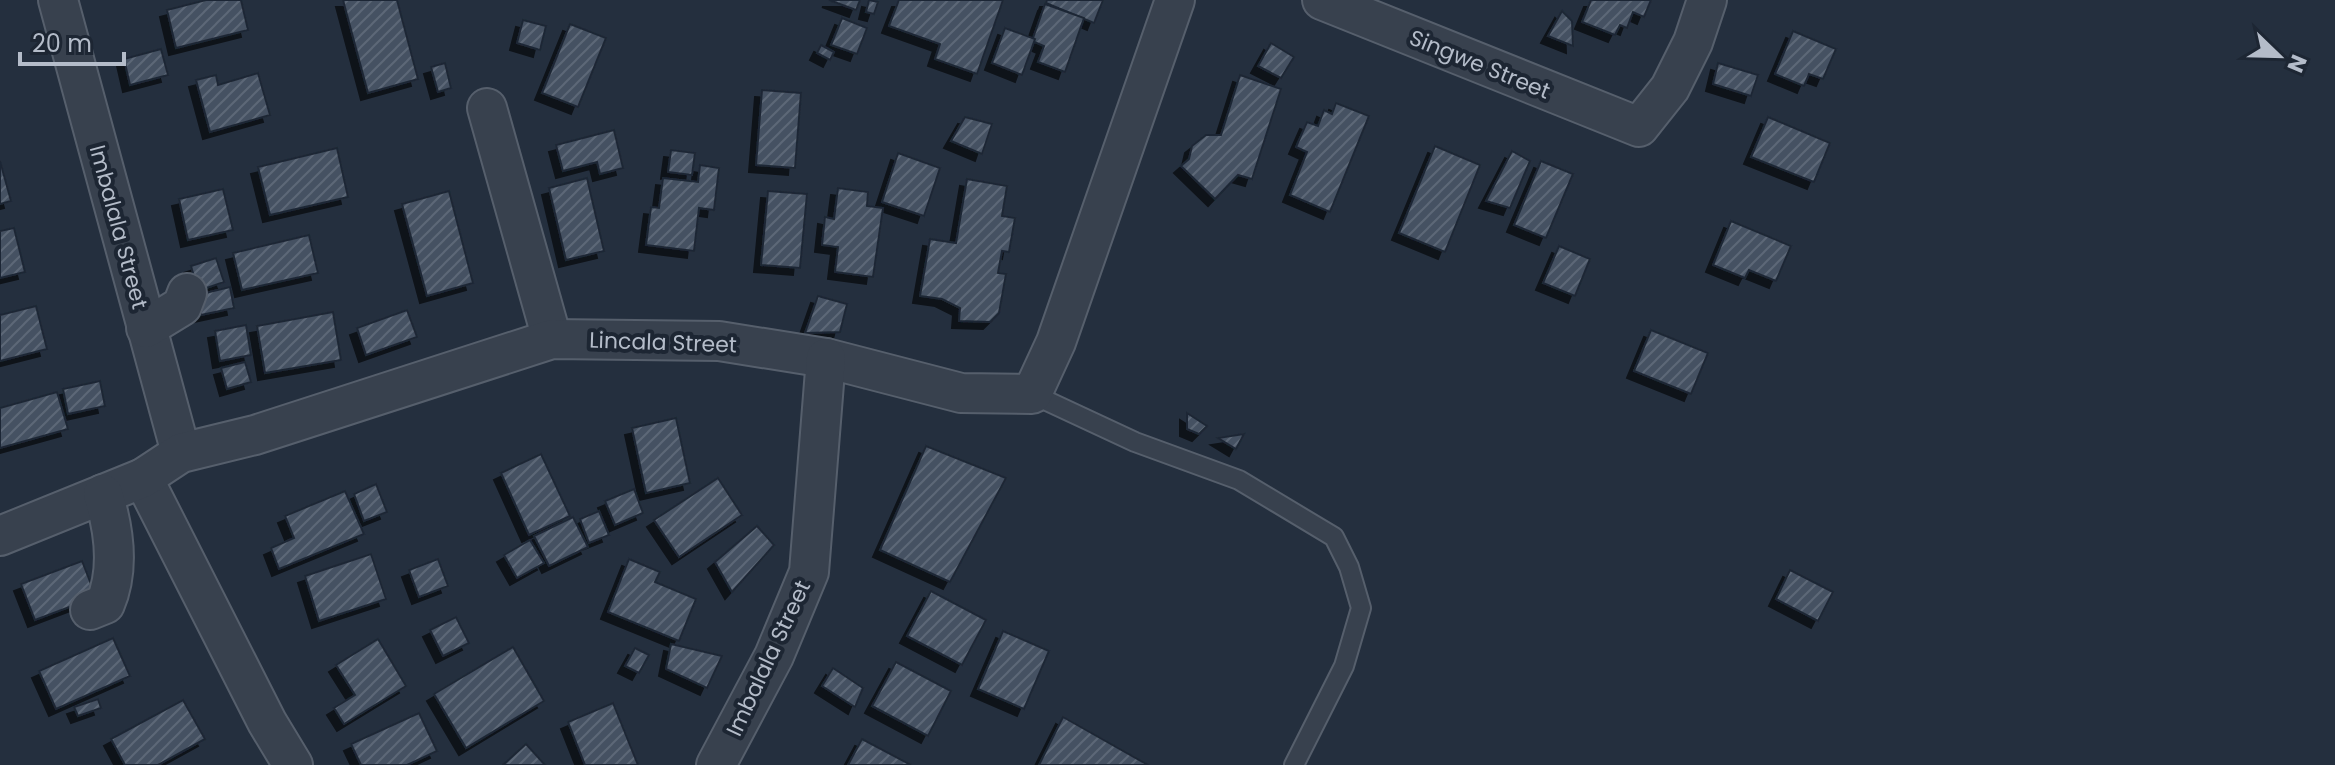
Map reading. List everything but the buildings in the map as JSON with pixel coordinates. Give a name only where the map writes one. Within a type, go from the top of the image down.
[{"type":"street","name":"Imbalala Street","points":[[58,0],[181,453]]},
{"type":"street","points":[[1032,394],[1056,342],[1175,0]]},
{"type":"street","name":"Singwe Street","points":[[1322,0],[1639,127],[1670,88],[1693,42],[1707,0]]},
{"type":"street","points":[[487,108],[552,339]]},
{"type":"street","points":[[146,328],[182,306],[187,293]]},
{"type":"street","name":"Lincala Street","points":[[0,536],[143,478],[181,453],[255,435],[552,339],[719,341],[826,358],[961,393],[1032,394]]},
{"type":"street","name":"Imbalala Street","points":[[716,765],[774,656],[809,572],[826,358]]},
{"type":"street","points":[[143,478],[267,722],[293,765]]},
{"type":"street","points":[[90,610],[105,604],[111,592],[115,534],[103,494]]},
{"type":"lane","points":[[1032,394],[1135,442],[1239,480],[1334,537],[1349,567],[1361,608],[1344,666],[1294,765]]}]
